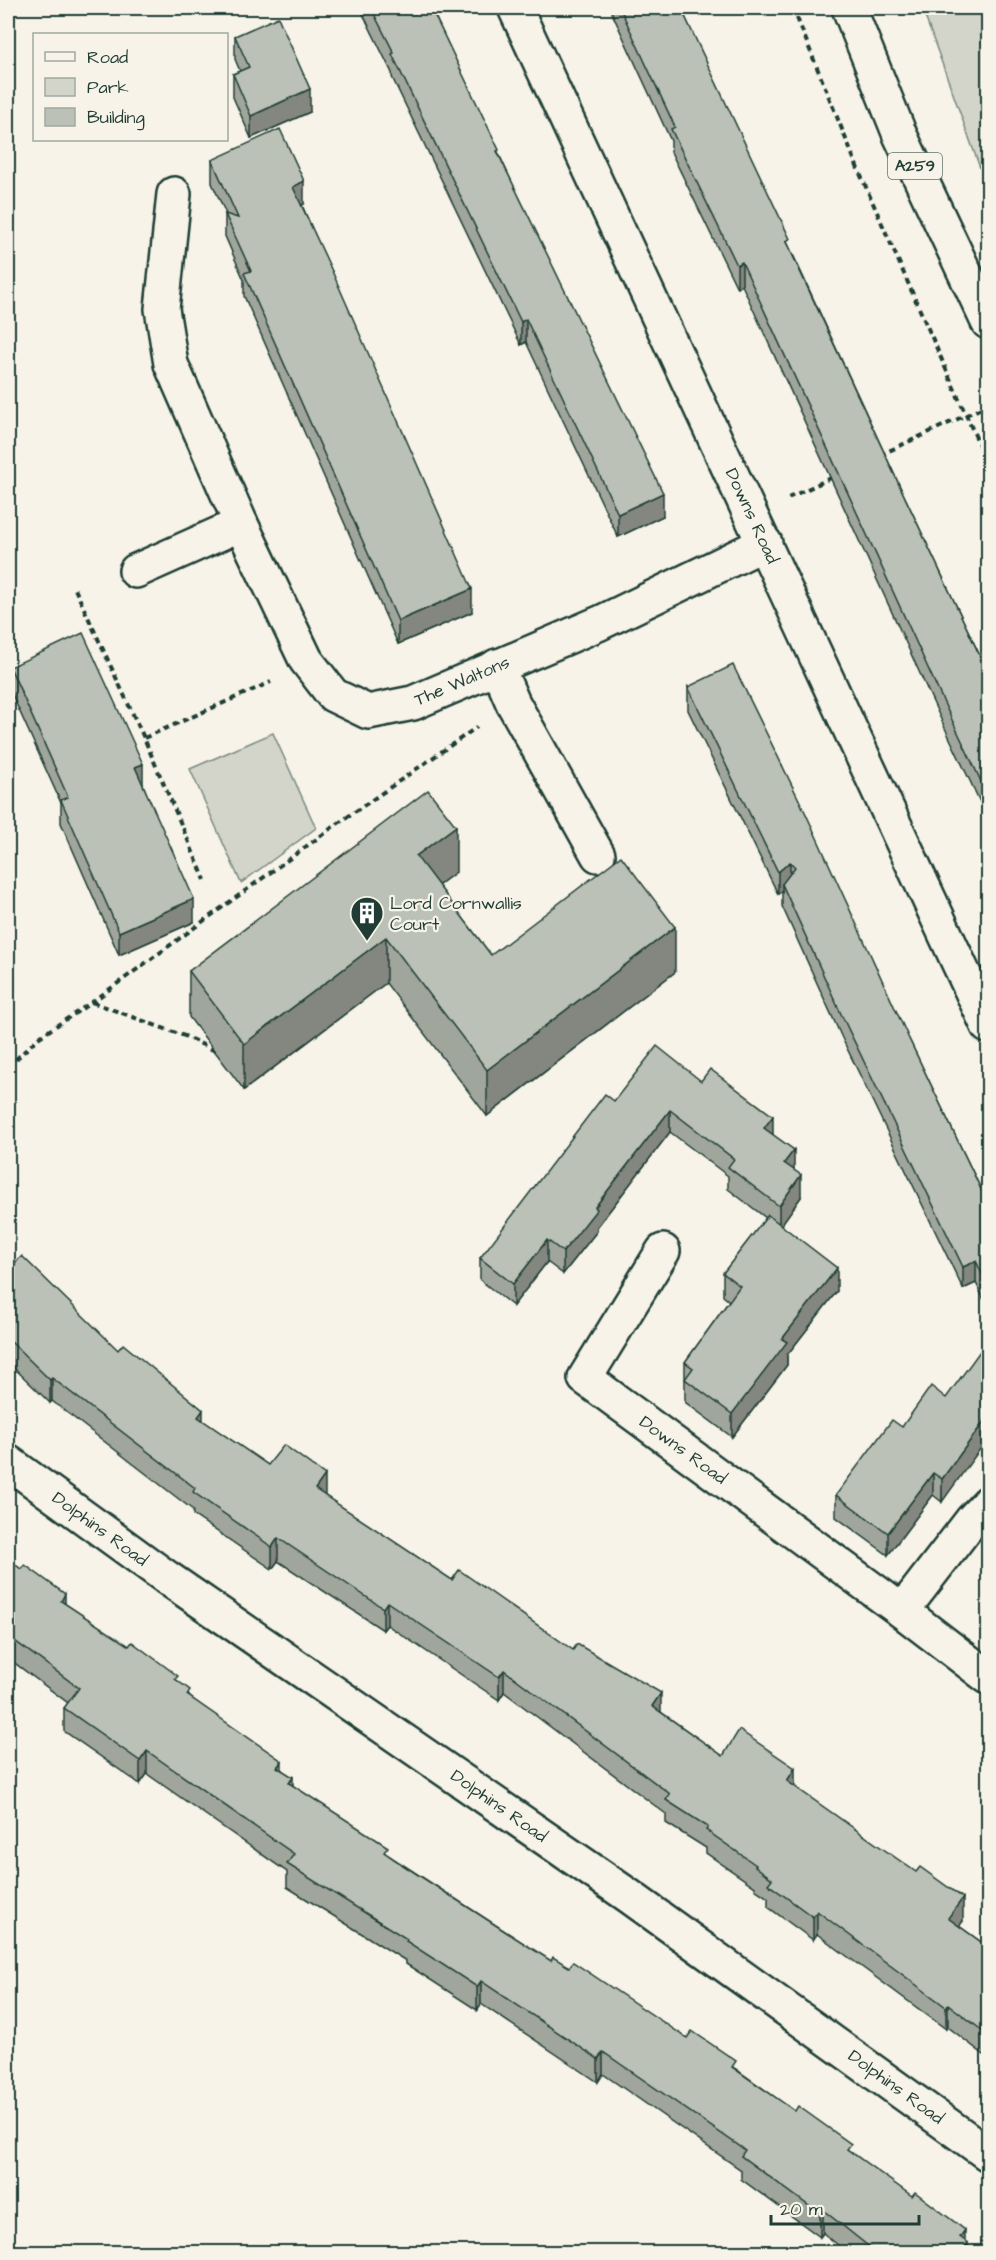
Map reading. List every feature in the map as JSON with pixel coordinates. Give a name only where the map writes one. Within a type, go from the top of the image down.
[{"type":"main road","name":"Downs Road","points":[[515,8],[988,1026]]},
{"type":"main road","name":"A259","points":[[849,8],[900,135],[988,322]]},
{"type":"main road","name":"The Waltons","points":[[174,194],[162,309],[171,364],[241,524],[306,660],[333,694],[368,712],[413,703],[600,623],[765,543]]},
{"type":"main road","points":[[136,571],[241,524]]},
{"type":"main road","points":[[496,666],[513,703],[598,855]]},
{"type":"main road","name":"Downs Road","points":[[663,1251],[585,1378],[988,1677]]},
{"type":"main road","name":"Dolphins Road","points":[[8,1462],[166,1577],[629,1896],[988,2154]]},
{"type":"main road","points":[[902,1611],[972,1520],[988,1503]]},
{"type":"path","points":[[793,8],[858,169],[988,465]]},
{"type":"path","points":[[871,459],[988,405]]},
{"type":"path","points":[[787,498],[840,474]]},
{"type":"path","points":[[75,589],[144,738],[205,880]]},
{"type":"path","points":[[144,738],[274,680]]},
{"type":"path","points":[[8,1067],[38,1038],[92,1002],[333,827],[513,703]]},
{"type":"path","points":[[92,1002],[187,1037],[215,1051]]},
{"type":"green space","points":[[922,8],[988,8],[988,190]]},
{"type":"green space","points":[[273,733],[316,828],[241,883],[190,769]]},
{"type":"building","points":[[371,8],[431,8],[499,150],[497,151],[663,493],[618,514],[526,319],[521,322]]},
{"type":"building","points":[[620,8],[681,8],[790,239],[786,241],[988,673],[988,796],[742,262],[737,265],[671,129],[675,127]]},
{"type":"building","points":[[278,17],[310,89],[251,116],[233,74],[249,67],[235,36]]},
{"type":"building","points":[[280,129],[304,181],[293,187],[472,589],[398,621],[244,273],[251,271],[225,214],[238,218],[212,160]]},
{"type":"building","points":[[83,633],[143,764],[135,767],[194,899],[119,932],[61,800],[68,797],[10,667]]},
{"type":"building","points":[[733,665],[806,814],[988,1204],[988,1286],[976,1261],[963,1267],[842,1016],[782,884],[795,867],[790,862],[778,872],[688,687]]},
{"type":"building","points":[[428,790],[456,826],[416,856],[491,955],[621,856],[675,927],[487,1070],[386,937],[244,1044],[189,971]]},
{"type":"building","points":[[657,1046],[701,1081],[710,1069],[773,1116],[764,1128],[794,1150],[784,1163],[801,1175],[779,1206],[728,1167],[734,1159],[670,1110],[563,1252],[547,1240],[513,1284],[480,1258],[605,1094],[614,1101]]},
{"type":"building","points":[[768,1215],[837,1268],[782,1339],[787,1342],[732,1414],[685,1379],[693,1368],[685,1362],[740,1286],[723,1273]]},
{"type":"building","points":[[22,1256],[118,1350],[123,1344],[203,1410],[198,1417],[268,1465],[284,1445],[325,1475],[315,1489],[452,1580],[459,1570],[573,1650],[577,1644],[661,1693],[652,1706],[723,1756],[739,1730],[795,1768],[787,1781],[916,1872],[920,1867],[963,1898],[948,1918],[988,1947],[988,2035],[948,2004],[946,2007],[817,1911],[813,1917],[768,1884],[772,1879],[756,1865],[706,1830],[708,1827],[666,1800],[670,1794],[504,1670],[499,1677],[387,1602],[383,1608],[278,1538],[272,1547],[193,1492],[195,1488],[52,1378],[50,1380],[8,1339],[8,1261],[12,1266]]},
{"type":"building","points":[[988,1340],[988,1416],[942,1479],[933,1473],[888,1533],[836,1495],[892,1420],[902,1427],[931,1386],[946,1398]]},
{"type":"building","points":[[8,1559],[21,1569],[25,1565],[65,1594],[61,1601],[129,1646],[132,1642],[178,1676],[175,1679],[190,1690],[187,1695],[282,1761],[277,1767],[293,1777],[289,1783],[388,1847],[384,1852],[398,1862],[551,1961],[553,1957],[569,1967],[573,1962],[687,2038],[692,2031],[736,2061],[732,2067],[795,2111],[798,2106],[851,2144],[847,2149],[912,2196],[915,2192],[965,2230],[960,2237],[968,2243],[961,2253],[877,2253],[823,2210],[820,2214],[741,2156],[745,2150],[603,2052],[598,2059],[481,1981],[477,1987],[406,1941],[407,1939],[287,1864],[294,1854],[147,1751],[140,1761],[64,1708],[79,1688],[8,1636]]},
{"type":"place","name":"Lord Cornwallis Court","points":[[367,942]]}]
